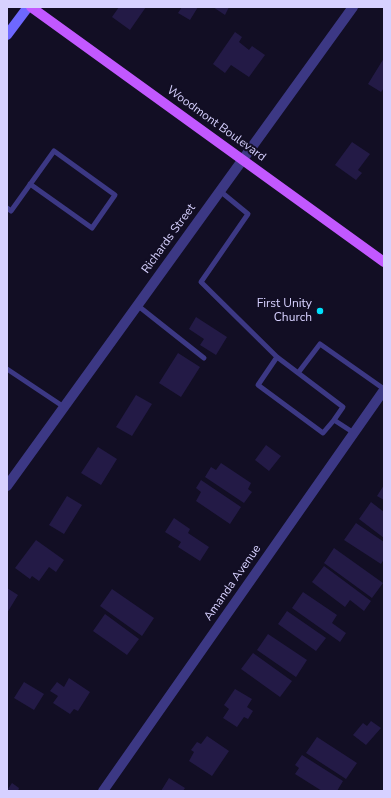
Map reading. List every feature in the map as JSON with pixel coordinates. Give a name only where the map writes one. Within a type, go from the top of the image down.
[{"type":"main road","name":"Woodmont Boulevard","points":[[31,7],[384,262]]},
{"type":"street","points":[[7,35],[28,7]]},
{"type":"street","name":"Richards Street","points":[[7,486],[353,7]]},
{"type":"street","name":"Amanda Avenue","points":[[103,791],[384,389]]},
{"type":"lane","points":[[7,208],[11,211],[30,184],[54,151],[115,195],[92,228],[30,184]]},
{"type":"lane","points":[[220,191],[248,214],[201,282],[277,357],[343,407],[323,433],[258,385],[277,357]]},
{"type":"lane","points":[[137,305],[204,358]]},
{"type":"lane","points":[[298,373],[320,344],[384,389]]},
{"type":"lane","points":[[7,370],[64,407]]},
{"type":"lane","points":[[334,420],[354,433]]},
{"type":"building","points":[[119,7],[146,7],[130,30],[112,17]]},
{"type":"building","points":[[182,7],[198,7],[190,20],[178,13]]},
{"type":"building","points":[[213,7],[229,7],[225,15]]},
{"type":"building","points":[[235,32],[242,37],[239,42],[249,50],[252,46],[265,55],[249,77],[231,65],[225,73],[213,64]]},
{"type":"building","points":[[384,58],[384,88],[381,92],[368,84]]},
{"type":"building","points":[[352,142],[370,154],[358,170],[362,173],[356,180],[335,165]]},
{"type":"building","points":[[196,317],[227,337],[216,355],[200,345],[204,339],[189,329]]},
{"type":"building","points":[[178,353],[200,367],[181,397],[159,383]]},
{"type":"building","points":[[136,395],[152,404],[132,436],[116,427]]},
{"type":"building","points":[[266,445],[281,456],[269,471],[255,460]]},
{"type":"building","points":[[98,447],[117,459],[101,485],[81,473]]},
{"type":"building","points":[[221,463],[251,483],[248,489],[252,492],[244,503],[205,477],[211,467],[216,470]]},
{"type":"building","points":[[201,480],[241,507],[230,524],[196,501],[201,492],[196,488]]},
{"type":"building","points":[[384,485],[384,500],[377,496]]},
{"type":"building","points":[[67,496],[82,505],[64,534],[49,525]]},
{"type":"building","points":[[371,502],[384,512],[384,538],[359,519]]},
{"type":"building","points":[[174,518],[190,529],[188,533],[209,547],[200,561],[178,547],[181,542],[165,532]]},
{"type":"building","points":[[356,523],[384,542],[384,559],[381,564],[344,540]]},
{"type":"building","points":[[36,540],[64,560],[56,572],[49,567],[39,581],[32,576],[30,579],[15,568]]},
{"type":"building","points":[[334,548],[383,583],[372,598],[324,563]]},
{"type":"building","points":[[324,566],[371,601],[364,611],[350,600],[345,607],[312,582]]},
{"type":"building","points":[[7,588],[18,595],[7,613]]},
{"type":"building","points":[[112,589],[154,618],[142,636],[100,606]]},
{"type":"building","points":[[303,592],[337,615],[332,623],[346,633],[340,642],[292,608]]},
{"type":"building","points":[[287,611],[326,638],[316,651],[278,624]]},
{"type":"building","points":[[105,614],[139,639],[127,655],[93,631]]},
{"type":"building","points":[[268,634],[307,660],[296,677],[257,650]]},
{"type":"building","points":[[253,653],[292,681],[280,697],[241,669]]},
{"type":"building","points":[[69,678],[90,692],[78,711],[74,709],[70,714],[53,703],[58,696],[50,691],[57,682],[64,687]]},
{"type":"building","points":[[24,682],[44,694],[34,710],[14,698]]},
{"type":"building","points":[[235,689],[252,699],[247,707],[253,711],[248,719],[244,717],[237,727],[223,718],[229,709],[224,705]]},
{"type":"building","points":[[371,721],[381,728],[366,745],[353,735],[363,723],[367,726]]},
{"type":"building","points":[[207,736],[229,751],[212,776],[189,761],[194,752],[191,750],[197,742],[201,744]]},
{"type":"building","points":[[317,737],[357,763],[346,779],[306,753]]},
{"type":"building","points":[[302,755],[343,781],[337,791],[322,791],[295,774],[299,768],[295,765]]},
{"type":"building","points":[[169,778],[185,788],[183,791],[161,791]]},
{"type":"building","points":[[12,783],[19,788],[18,791],[7,791],[7,788],[8,789]]},
{"type":"place","name":"First Unity Church","points":[[320,311]]}]
